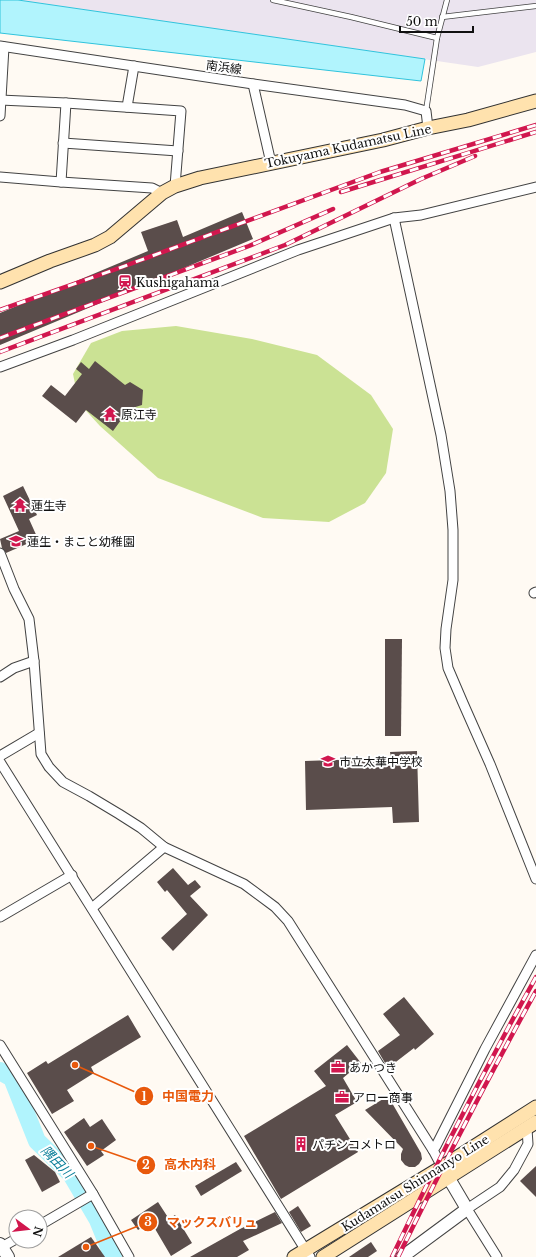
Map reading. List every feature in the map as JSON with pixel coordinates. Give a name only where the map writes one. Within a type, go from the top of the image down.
[{"type":"main road","name":"Tokuyama Kudamatsu Line","points":[[2,280],[105,240],[126,225],[162,193],[175,186],[200,178],[383,140],[428,128],[468,120],[536,101]]},
{"type":"main road","name":"Kudamatsu Shinnanyo Line","points":[[323,1257],[536,1107]]},
{"type":"main road","name":"Kudamatsu Shinnanyo Line","points":[[294,1257],[308,1253],[445,1172],[531,1126]]},
{"type":"street","name":"南浜線","points":[[2,46],[253,84],[405,105],[426,111]]},
{"type":"street","points":[[0,116],[2,46]]},
{"type":"street","points":[[127,107],[134,66]]},
{"type":"street","points":[[253,84],[271,163]]},
{"type":"street","points":[[0,100],[181,111],[175,186]]},
{"type":"street","points":[[61,182],[66,103]]},
{"type":"street","points":[[426,111],[428,128]]},
{"type":"street","points":[[63,143],[178,151]]},
{"type":"street","points":[[0,177],[152,188],[162,193]]},
{"type":"street","points":[[0,367],[73,340],[298,250],[394,218],[421,216],[536,187]]},
{"type":"street","points":[[394,218],[441,435],[450,491],[453,530],[453,580],[446,629],[445,648],[448,668],[490,764],[536,879]]},
{"type":"street","points":[[0,553],[14,589],[29,619],[34,661],[41,754],[49,767],[63,782],[89,796],[140,828],[164,847],[244,884],[275,907],[288,920],[433,1150],[496,1257]]},
{"type":"street","points":[[0,677],[14,668],[34,661]]},
{"type":"street","points":[[0,756],[39,733]]},
{"type":"street","points":[[0,762],[308,1253]]},
{"type":"street","points":[[92,908],[164,847]]},
{"type":"street","points":[[0,917],[72,875]]},
{"type":"street","points":[[433,1150],[485,1048],[536,955]]},
{"type":"street","points":[[0,1045],[93,1194],[129,1257]]},
{"type":"street","points":[[0,1057],[11,1061]]},
{"type":"street","points":[[402,1257],[467,1209],[500,1187],[514,1170],[528,1144],[531,1126]]},
{"type":"street","points":[[48,1220],[93,1194]]},
{"type":"lane","points":[[273,0],[437,38]]},
{"type":"lane","points":[[426,111],[437,38],[447,0]]},
{"type":"lane","points":[[442,17],[536,6]]},
{"type":"shaded area","points":[[18,0],[536,0],[536,52],[478,67]]},
{"type":"green space","points":[[176,326],[252,339],[317,355],[371,395],[393,429],[386,473],[365,503],[329,522],[263,518],[158,478],[100,426],[79,403],[73,374],[91,343],[122,331]]},
{"type":"water","points":[[0,0],[18,0],[425,59],[421,81],[0,33]]},
{"type":"building","points":[[242,212],[253,239],[0,345],[0,313],[148,251],[141,232],[177,220],[183,237]]},
{"type":"building","points":[[95,361],[125,385],[130,382],[143,390],[142,405],[129,409],[113,431],[86,410],[76,423],[42,396],[51,385],[65,396],[82,374],[76,369],[81,362],[89,369]]},
{"type":"building","points":[[23,486],[37,515],[29,519],[38,539],[6,553],[2,548],[0,539],[19,531],[3,496]]},
{"type":"building","points":[[385,639],[402,639],[401,736],[385,736]]},
{"type":"building","points":[[417,751],[419,822],[393,823],[392,807],[306,810],[305,761],[391,758],[390,752]]},
{"type":"building","points":[[173,868],[188,885],[195,880],[201,887],[190,896],[208,915],[173,951],[161,938],[187,914],[167,890],[165,892],[157,882]]},
{"type":"building","points":[[404,997],[434,1034],[415,1050],[414,1048],[388,1068],[378,1051],[400,1035],[383,1014]]},
{"type":"building","points":[[128,1015],[141,1037],[91,1067],[94,1073],[67,1090],[74,1101],[52,1114],[27,1073],[46,1061],[48,1064]]},
{"type":"building","name":"パチンコメトロ","points":[[347,1045],[361,1063],[343,1078],[357,1102],[335,1115],[358,1152],[281,1199],[244,1136],[326,1086],[314,1071]]},
{"type":"building","points":[[388,1096],[421,1153],[422,1159],[415,1167],[405,1165],[401,1160],[403,1149],[365,1110]]},
{"type":"building","points":[[84,1118],[90,1127],[102,1119],[116,1140],[101,1151],[104,1155],[87,1166],[64,1132]]},
{"type":"building","points":[[34,1155],[55,1172],[60,1182],[42,1192],[25,1160]]},
{"type":"building","points":[[236,1162],[242,1171],[201,1196],[195,1186]]},
{"type":"building","points":[[536,1166],[536,1197],[520,1181]]},
{"type":"building","points":[[158,1202],[169,1219],[175,1215],[192,1243],[171,1256],[151,1222],[138,1230],[131,1220]]},
{"type":"building","points":[[298,1206],[311,1226],[301,1232],[289,1212]]},
{"type":"building","points":[[275,1212],[282,1223],[243,1241],[249,1250],[237,1257],[190,1257],[240,1229]]},
{"type":"building","points":[[91,1237],[105,1257],[58,1257]]},
{"type":"building","points":[[371,1242],[377,1251],[368,1257],[349,1257]]},
{"type":"waterway","name":"隅田川","points":[[0,1071],[12,1078],[37,1141],[71,1174],[98,1220],[113,1257]]},
{"type":"railway","points":[[0,310],[122,267],[380,172],[536,125]]},
{"type":"railway","points":[[341,192],[536,132]]},
{"type":"railway","points":[[0,352],[285,245],[421,179],[475,156]]},
{"type":"railway","points":[[0,338],[249,246],[333,209]]},
{"type":"railway","points":[[392,1257],[426,1186],[498,1046],[536,977]]},
{"type":"railway","points":[[398,1257],[431,1190],[536,991]]},
{"type":"place","name":"Kushigahama","points":[[125,282]]},
{"type":"place","name":"原江寺","points":[[110,414]]},
{"type":"place","name":"蓮生寺","points":[[20,505]]},
{"type":"place","name":"蓮生・まこと幼稚園","points":[[16,541]]},
{"type":"place","name":"市立太華中学校","points":[[328,761]]},
{"type":"place","name":"中国電力","points":[[75,1065]]},
{"type":"place","name":"あかつき","points":[[338,1067]]},
{"type":"place","name":"アロー商事","points":[[342,1097]]},
{"type":"place","name":"パチンコメトロ","points":[[301,1144]]},
{"type":"place","name":"高木内科","points":[[91,1146]]},
{"type":"place","name":"マックスバリュ","points":[[86,1247]]}]
